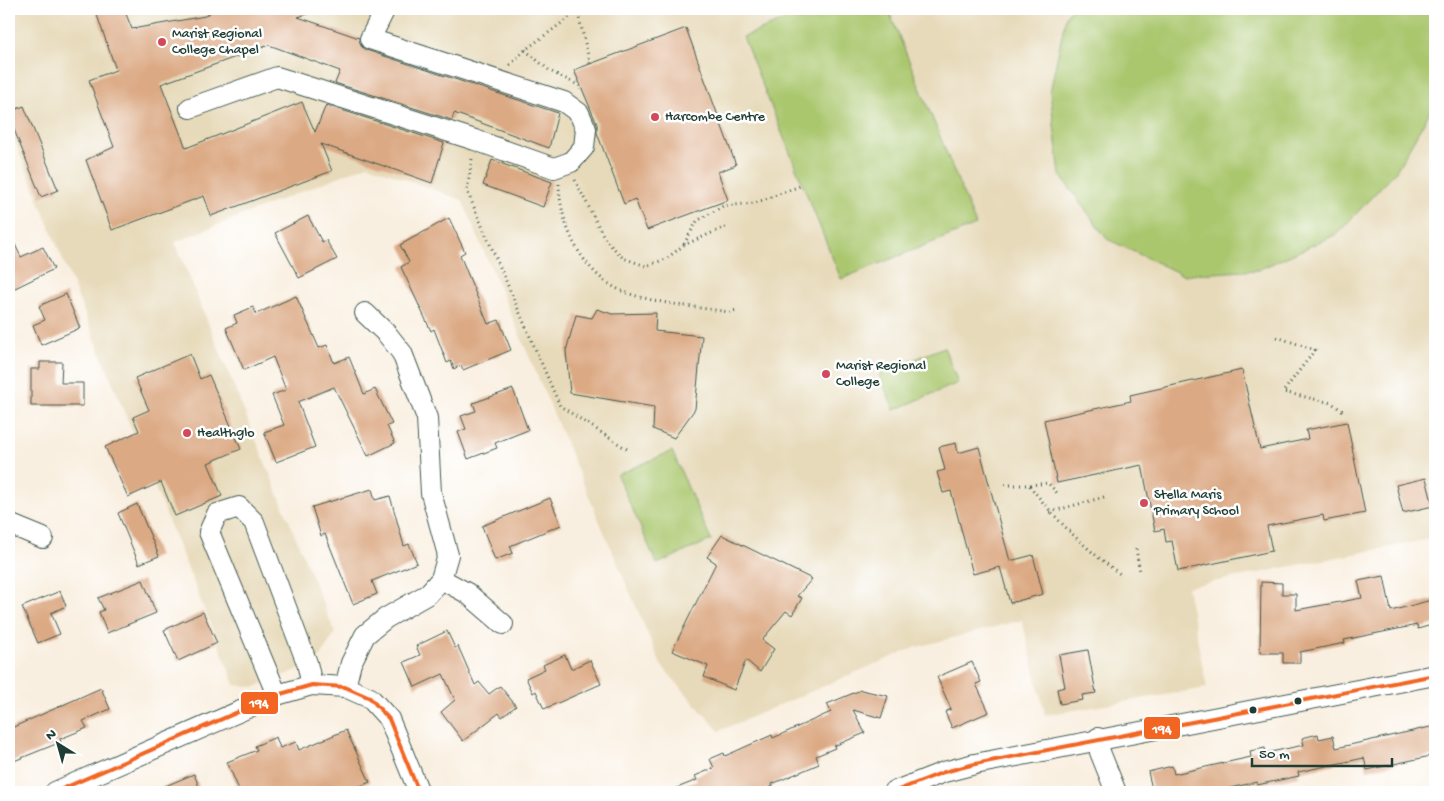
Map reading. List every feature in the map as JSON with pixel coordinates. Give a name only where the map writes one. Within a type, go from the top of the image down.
[{"type":"street","points":[[190,108],[277,77],[475,140],[554,168],[565,164],[584,147],[586,129],[579,113],[564,102],[370,39],[384,9]]},
{"type":"street","points":[[344,687],[351,663],[365,635],[386,618],[428,594],[441,579],[448,555],[431,493],[427,418],[402,353],[387,334],[365,313]]},
{"type":"street","points":[[277,695],[209,532],[216,514],[238,507],[254,522],[307,663],[312,685]]},
{"type":"street","points":[[9,524],[43,538]]},
{"type":"street","points":[[441,579],[467,593],[503,624]]},
{"type":"street","points":[[893,792],[944,772],[1098,738],[1177,726],[1435,675]]},
{"type":"street","points":[[54,792],[277,695],[312,685],[344,687],[370,698],[389,719],[419,792]]},
{"type":"street","points":[[1098,738],[1100,752],[1116,792]]},
{"type":"path","points":[[494,79],[525,50],[578,10],[590,64]]},
{"type":"path","points":[[525,50],[550,71],[580,86],[579,113]]},
{"type":"path","points":[[475,140],[467,191],[560,406],[630,451]]},
{"type":"path","points":[[565,164],[604,239],[624,258],[646,266],[666,259],[684,244],[728,226]]},
{"type":"path","points":[[565,164],[559,197],[567,231],[590,268],[606,282],[628,294],[719,310],[737,310]]},
{"type":"path","points":[[684,244],[697,221],[723,206],[755,203],[800,186]]},
{"type":"path","points":[[1278,337],[1314,350],[1283,392],[1332,403],[1344,412]]},
{"type":"path","points":[[1005,485],[1048,483],[1058,494]]},
{"type":"path","points":[[1029,485],[1050,512],[1086,549],[1120,574]]},
{"type":"path","points":[[1050,512],[1104,497]]},
{"type":"path","points":[[1136,549],[1140,571]]},
{"type":"shaded area","name":"Marist Regional College","points":[[9,9],[1435,9],[1435,538],[1187,587],[1207,688],[1045,715],[1022,620],[913,648],[719,731],[661,665],[462,200],[368,165],[175,242],[335,633],[317,662],[255,687],[235,685],[9,127]]},
{"type":"green space","points":[[813,9],[888,9],[976,225],[841,279],[743,37]]},
{"type":"green space","points":[[1071,9],[1433,9],[1435,103],[1396,171],[1337,234],[1258,270],[1183,275],[1107,239],[1060,175],[1050,92],[1066,16]]},
{"type":"green space","points":[[944,347],[958,383],[894,410],[879,374]]},
{"type":"green space","points":[[672,451],[711,540],[657,564],[617,475]]},
{"type":"building","points":[[110,9],[124,9],[132,29],[205,16],[215,9],[314,9],[315,11],[298,17],[359,38],[361,46],[366,50],[558,113],[549,148],[454,113],[452,120],[335,83],[340,71],[269,45],[161,84],[186,148],[302,102],[315,132],[326,105],[444,143],[432,183],[321,144],[332,171],[211,216],[204,196],[112,230],[86,160],[114,147],[89,80],[116,70],[97,15]]},
{"type":"building","name":"Harcombe Centre","points":[[686,28],[736,165],[718,172],[728,200],[647,230],[635,199],[624,204],[597,133],[597,124],[574,70]]},
{"type":"building","points":[[24,106],[58,190],[41,197],[9,117],[9,112]]},
{"type":"building","points":[[492,160],[552,182],[543,207],[483,185]]},
{"type":"building","points":[[308,216],[322,242],[326,240],[337,259],[299,278],[275,233]]},
{"type":"building","points":[[449,218],[465,252],[460,255],[488,324],[499,320],[511,350],[463,370],[461,365],[454,369],[451,361],[447,363],[434,329],[431,331],[401,267],[409,262],[400,245]]},
{"type":"building","points":[[9,232],[21,257],[43,247],[54,269],[9,291]]},
{"type":"building","points":[[66,294],[80,328],[41,345],[33,325],[45,320],[39,306]]},
{"type":"building","points":[[296,296],[319,348],[327,345],[334,363],[349,357],[364,394],[375,389],[392,424],[387,426],[395,443],[368,456],[334,387],[298,402],[315,447],[276,462],[264,432],[284,425],[272,395],[286,390],[273,357],[244,370],[226,328],[237,323],[234,315],[253,307],[256,314]]},
{"type":"building","points":[[597,309],[612,314],[656,313],[655,331],[702,336],[695,409],[674,438],[653,429],[654,407],[570,393],[566,351],[576,315],[592,318]]},
{"type":"building","name":"Healthglo","points":[[190,354],[200,379],[209,375],[241,449],[208,463],[222,496],[175,516],[161,482],[128,497],[105,447],[139,431],[133,417],[149,410],[135,378]]},
{"type":"building","points":[[40,362],[62,362],[61,383],[83,383],[83,406],[31,406],[31,369],[40,369]]},
{"type":"building","points":[[1242,370],[1260,449],[1308,439],[1306,430],[1347,422],[1365,513],[1324,521],[1323,515],[1267,526],[1272,551],[1178,571],[1172,541],[1166,542],[1164,529],[1155,531],[1142,465],[1057,483],[1044,420],[1131,401],[1130,395]]},
{"type":"building","points":[[513,389],[528,430],[495,443],[497,448],[468,459],[458,432],[466,429],[461,416],[476,411],[473,403]]},
{"type":"building","points":[[956,443],[958,453],[979,447],[1010,561],[1033,555],[1043,594],[1010,603],[1000,567],[973,574],[951,491],[943,493],[937,472],[945,470],[939,447]]},
{"type":"building","points":[[1426,478],[1433,506],[1403,513],[1396,485]]},
{"type":"building","points":[[372,489],[375,500],[390,496],[404,546],[409,544],[417,563],[372,581],[377,594],[353,604],[325,534],[321,536],[312,507]]},
{"type":"building","points":[[550,498],[561,525],[510,546],[513,553],[495,560],[482,526]]},
{"type":"building","points":[[137,504],[159,556],[139,564],[118,513]]},
{"type":"building","points":[[722,535],[812,579],[797,596],[802,598],[792,615],[786,611],[762,640],[774,649],[760,672],[746,660],[734,690],[704,677],[708,666],[672,651],[716,563],[707,557]]},
{"type":"building","points":[[1384,576],[1391,611],[1435,599],[1435,624],[1418,629],[1417,625],[1344,640],[1345,643],[1300,652],[1300,663],[1283,663],[1283,653],[1260,653],[1261,582],[1282,583],[1282,594],[1296,594],[1296,610],[1362,598],[1358,581]]},
{"type":"building","points":[[143,580],[156,613],[107,633],[99,612],[104,610],[98,598]]},
{"type":"building","points":[[60,591],[66,606],[51,613],[60,634],[38,643],[22,607]]},
{"type":"building","points":[[203,612],[217,643],[178,661],[164,630]]},
{"type":"building","points":[[447,631],[455,648],[458,646],[475,685],[479,682],[489,694],[500,686],[516,706],[502,717],[499,713],[463,741],[441,712],[455,700],[443,674],[415,687],[404,662],[420,655],[416,646]]},
{"type":"building","points":[[1088,650],[1096,693],[1082,695],[1083,700],[1060,704],[1057,689],[1065,687],[1059,655]]},
{"type":"building","points":[[565,655],[571,669],[590,660],[601,684],[544,709],[536,691],[533,693],[526,678],[545,669],[543,665]]},
{"type":"building","points":[[972,662],[981,682],[976,684],[989,712],[952,728],[945,712],[951,709],[937,677]]},
{"type":"building","points":[[101,688],[110,709],[83,721],[87,728],[60,739],[61,742],[9,763],[9,729]]},
{"type":"building","points":[[861,690],[888,696],[881,718],[853,710],[865,733],[816,756],[819,764],[772,784],[773,786],[760,792],[667,792],[697,780],[695,776],[714,768],[710,759],[724,753],[725,756],[772,735],[773,738],[831,712],[827,704]]},
{"type":"building","points":[[1435,726],[1435,755],[1367,770],[1364,758],[1298,772],[1299,776],[1257,785],[1257,782],[1212,792],[1158,792],[1157,788],[1152,789],[1148,772],[1172,766],[1174,774],[1251,757],[1250,751],[1265,748],[1266,753],[1304,745],[1302,738],[1318,734],[1319,739],[1333,736],[1336,748]]},
{"type":"building","points":[[346,730],[370,782],[346,792],[240,792],[227,762],[257,750],[255,746],[276,737],[280,748],[296,742],[299,750]]},
{"type":"building","points":[[194,774],[201,792],[151,792]]},
{"type":"transit line","name":"194","points":[[893,792],[944,772],[975,764],[1435,675]]},
{"type":"transit line","name":"194","points":[[55,792],[277,695],[312,685],[345,687],[370,698],[389,719],[419,792]]},
{"type":"place","name":"Marist Regional College Chapel","points":[[162,42]]},
{"type":"place","name":"Harcombe Centre","points":[[655,117]]},
{"type":"place","name":"Marist Regional College","points":[[826,374]]},
{"type":"place","name":"Healthglo","points":[[187,433]]},
{"type":"place","name":"Stella Maris Primary School","points":[[1144,503]]}]
